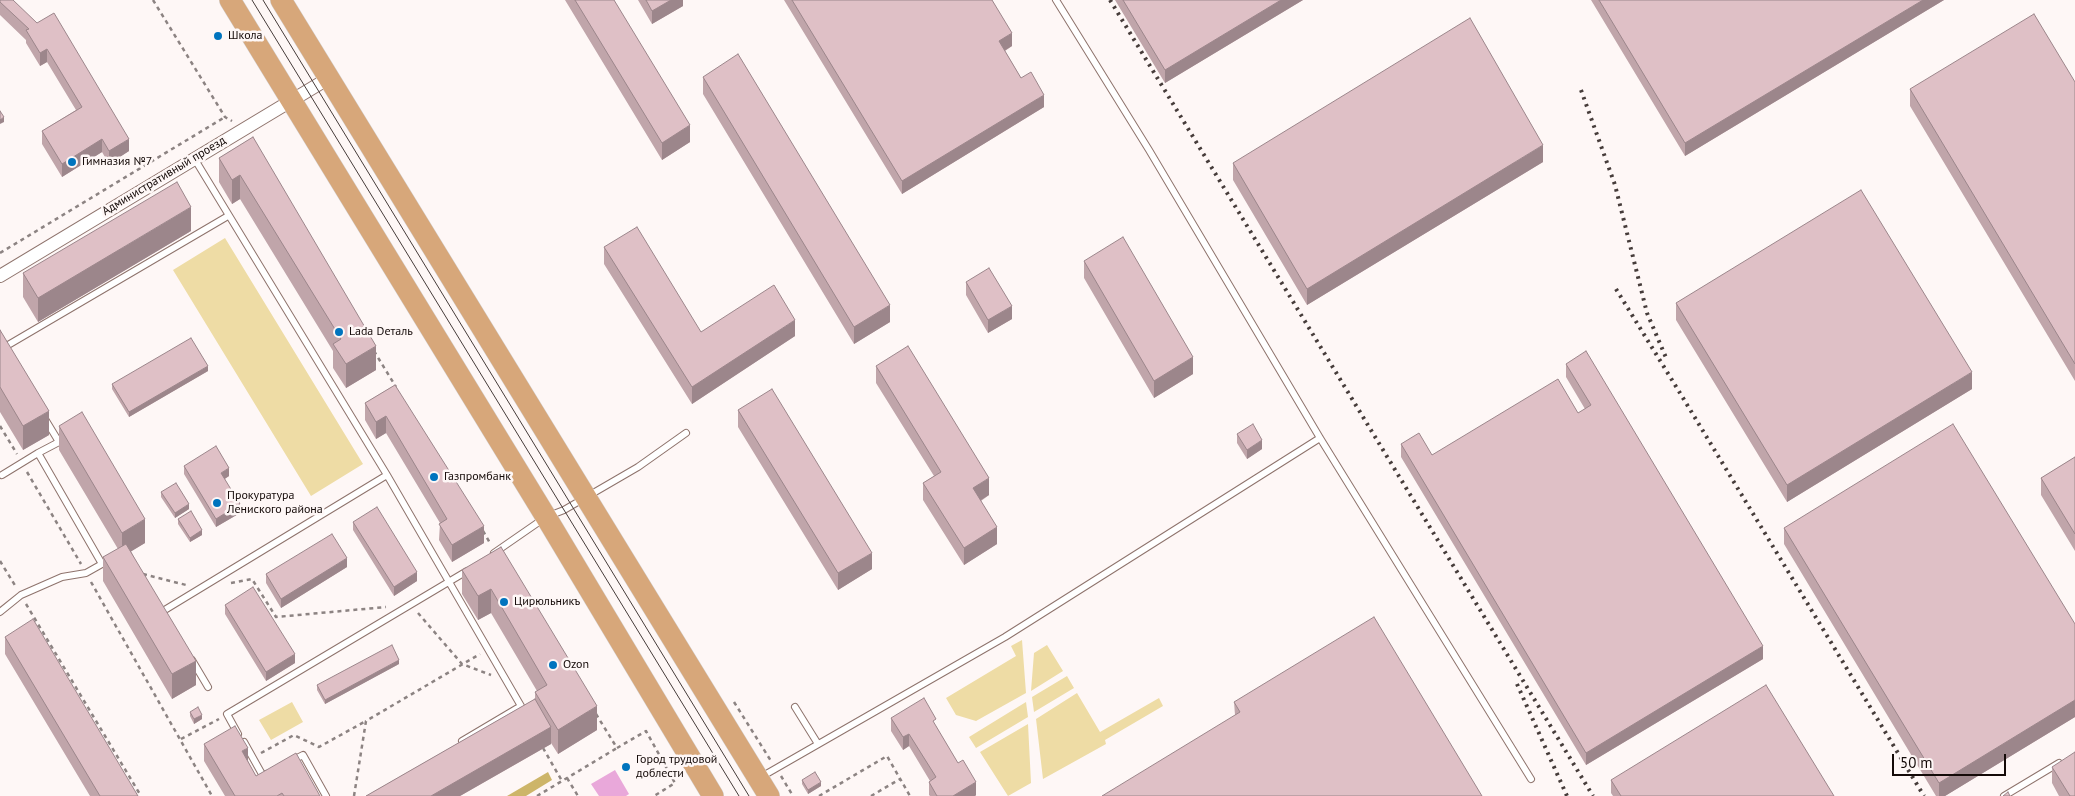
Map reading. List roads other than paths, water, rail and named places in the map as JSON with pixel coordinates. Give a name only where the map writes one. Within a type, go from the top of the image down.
[{"type":"highway","points":[[230,0],[546,517],[713,796]]},
{"type":"highway","points":[[281,0],[764,787]]},
{"type":"street","name":"Административный проезд","points":[[1,271],[329,78]]},
{"type":"lane","points":[[1056,0],[1154,159],[1320,438],[1531,779]]},
{"type":"lane","points":[[194,158],[387,475],[521,706],[454,746]]},
{"type":"lane","points":[[8,357],[2,346],[228,216]]},
{"type":"lane","points":[[2,475],[59,442],[44,416]]},
{"type":"lane","points":[[493,553],[546,517],[586,497],[638,467],[686,433]]},
{"type":"lane","points":[[764,787],[818,744],[1005,637],[1320,438]]},
{"type":"lane","points":[[0,612],[21,595],[62,577],[86,573],[102,564],[38,453]]},
{"type":"lane","points":[[163,611],[387,475]]},
{"type":"lane","points":[[271,771],[263,776],[227,714],[475,566]]},
{"type":"lane","points":[[159,604],[168,620]]},
{"type":"lane","points":[[188,653],[208,687]]},
{"type":"lane","points":[[795,707],[818,744]]},
{"type":"lane","points":[[287,763],[303,755],[326,796]]},
{"type":"lane","points":[[2004,796],[2067,758]]},
{"type":"tram line","points":[[252,0],[739,796]]},
{"type":"tram line","points":[[263,0],[749,796]]},
{"type":"railway","points":[[1110,0],[1593,796]]},
{"type":"railway","points":[[1581,90],[1615,185],[1647,313],[1667,360]]},
{"type":"railway","points":[[1616,289],[1924,796]]},
{"type":"railway","points":[[1517,684],[1567,796]]},
{"type":"place","name":"Школа","points":[[218,36]]},
{"type":"place","name":"Гимназия №7","points":[[72,162]]},
{"type":"place","name":"Lada Dеталь","points":[[339,332]]},
{"type":"place","name":"Газпромбанк","points":[[434,477]]},
{"type":"place","name":"Прокуратура Лениского района","points":[[217,503]]},
{"type":"place","name":"Цирюльникъ","points":[[504,602]]},
{"type":"place","name":"Ozon","points":[[553,665]]},
{"type":"place","name":"Город трудовой доблести","points":[[626,767]]}]
